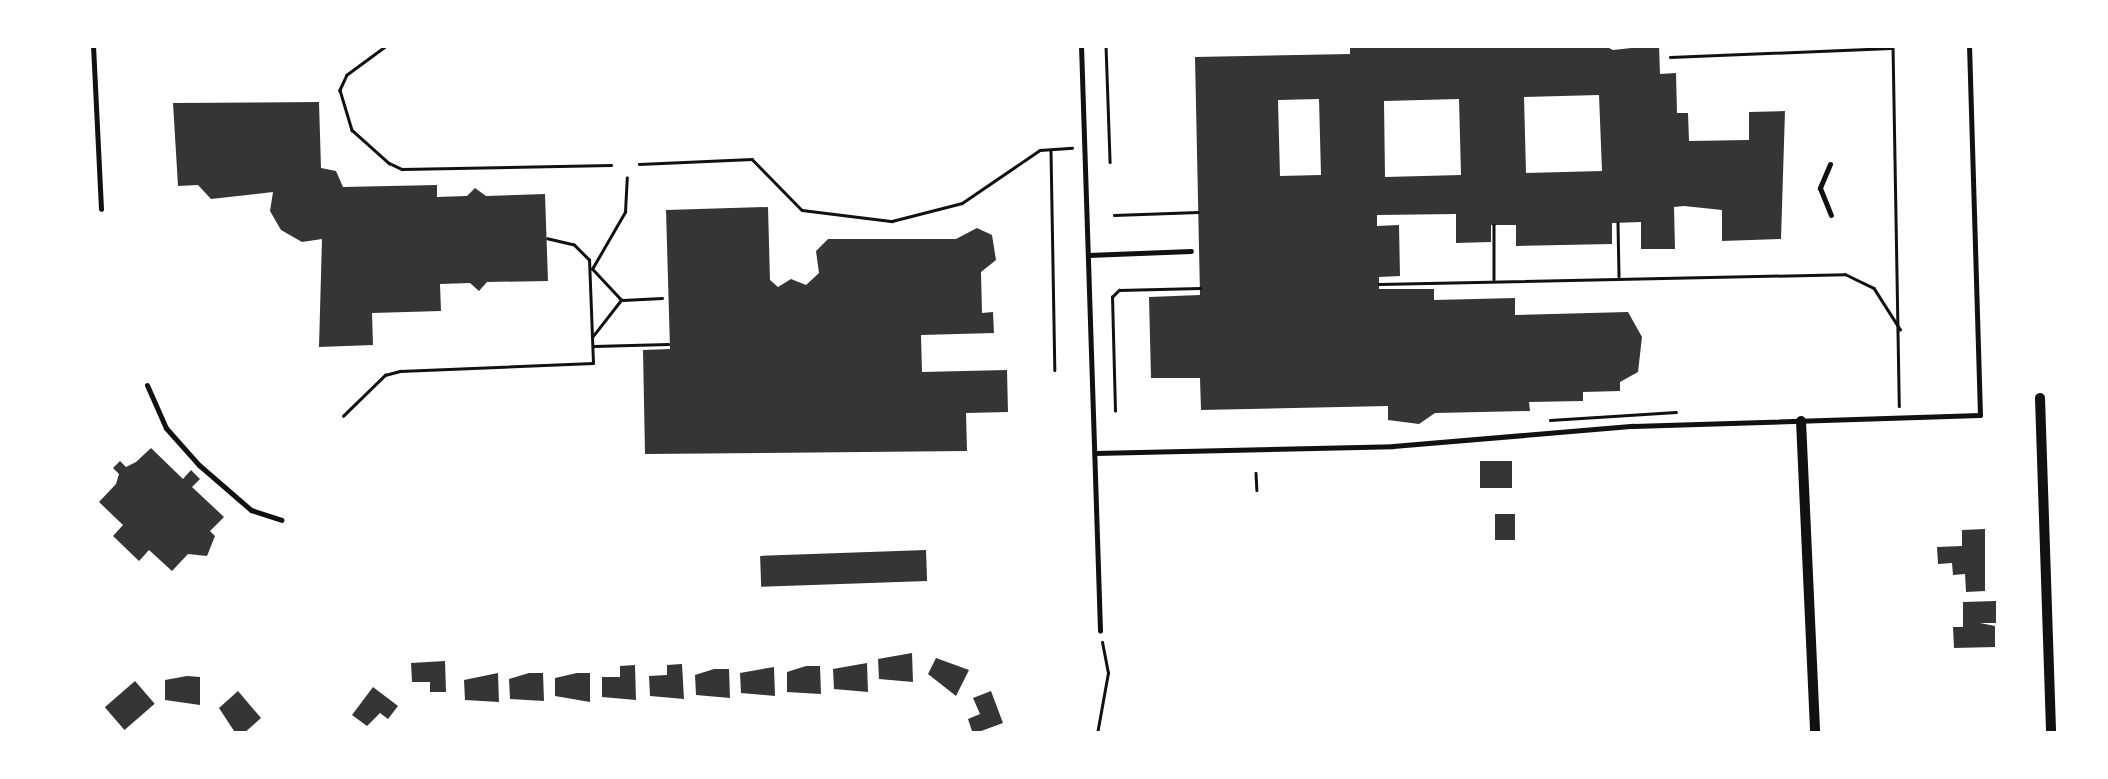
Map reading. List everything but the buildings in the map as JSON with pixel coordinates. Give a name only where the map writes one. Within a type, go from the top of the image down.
[{"type":"street","points":[[2040,398],[2052,734]]},
{"type":"street","points":[[1801,422],[1815,734]]},
{"type":"lane","points":[[92,45],[101,210]]},
{"type":"lane","points":[[1081,45],[1100,631]]},
{"type":"lane","points":[[1095,454],[1393,446],[1571,429],[1980,415],[1969,45]]},
{"type":"lane","points":[[1830,164],[1820,188],[1831,214]]},
{"type":"lane","points":[[1088,254],[1191,251]]},
{"type":"lane","points":[[147,385],[166,428],[198,464],[251,510],[281,520]]},
{"type":"path","points":[[388,45],[347,75],[340,90],[352,130],[402,170],[611,165]]},
{"type":"path","points":[[1106,45],[1110,162]]},
{"type":"path","points":[[1807,45],[1808,52]]},
{"type":"path","points":[[1670,57],[1892,46],[1901,330],[1899,406]]},
{"type":"path","points":[[640,164],[752,159],[802,210],[892,221],[943,212],[991,188],[1040,150],[1072,148]]},
{"type":"path","points":[[1050,149],[1055,370]]},
{"type":"path","points":[[342,416],[385,375],[593,363],[592,269],[625,212],[627,178]]},
{"type":"path","points":[[1114,214],[1198,212]]},
{"type":"path","points":[[1618,223],[1619,279]]},
{"type":"path","points":[[1494,226],[1494,282]]},
{"type":"path","points":[[548,240],[574,245],[621,300],[662,298]]},
{"type":"path","points":[[1379,284],[1846,274],[1874,288],[1901,330]]},
{"type":"path","points":[[1115,411],[1112,297],[1119,290],[1200,288]]},
{"type":"path","points":[[592,338],[621,300]]},
{"type":"path","points":[[593,346],[668,344]]},
{"type":"path","points":[[1539,422],[1690,412]]},
{"type":"path","points":[[1256,473],[1258,490]]},
{"type":"path","points":[[1097,734],[1108,673],[1100,631]]}]
